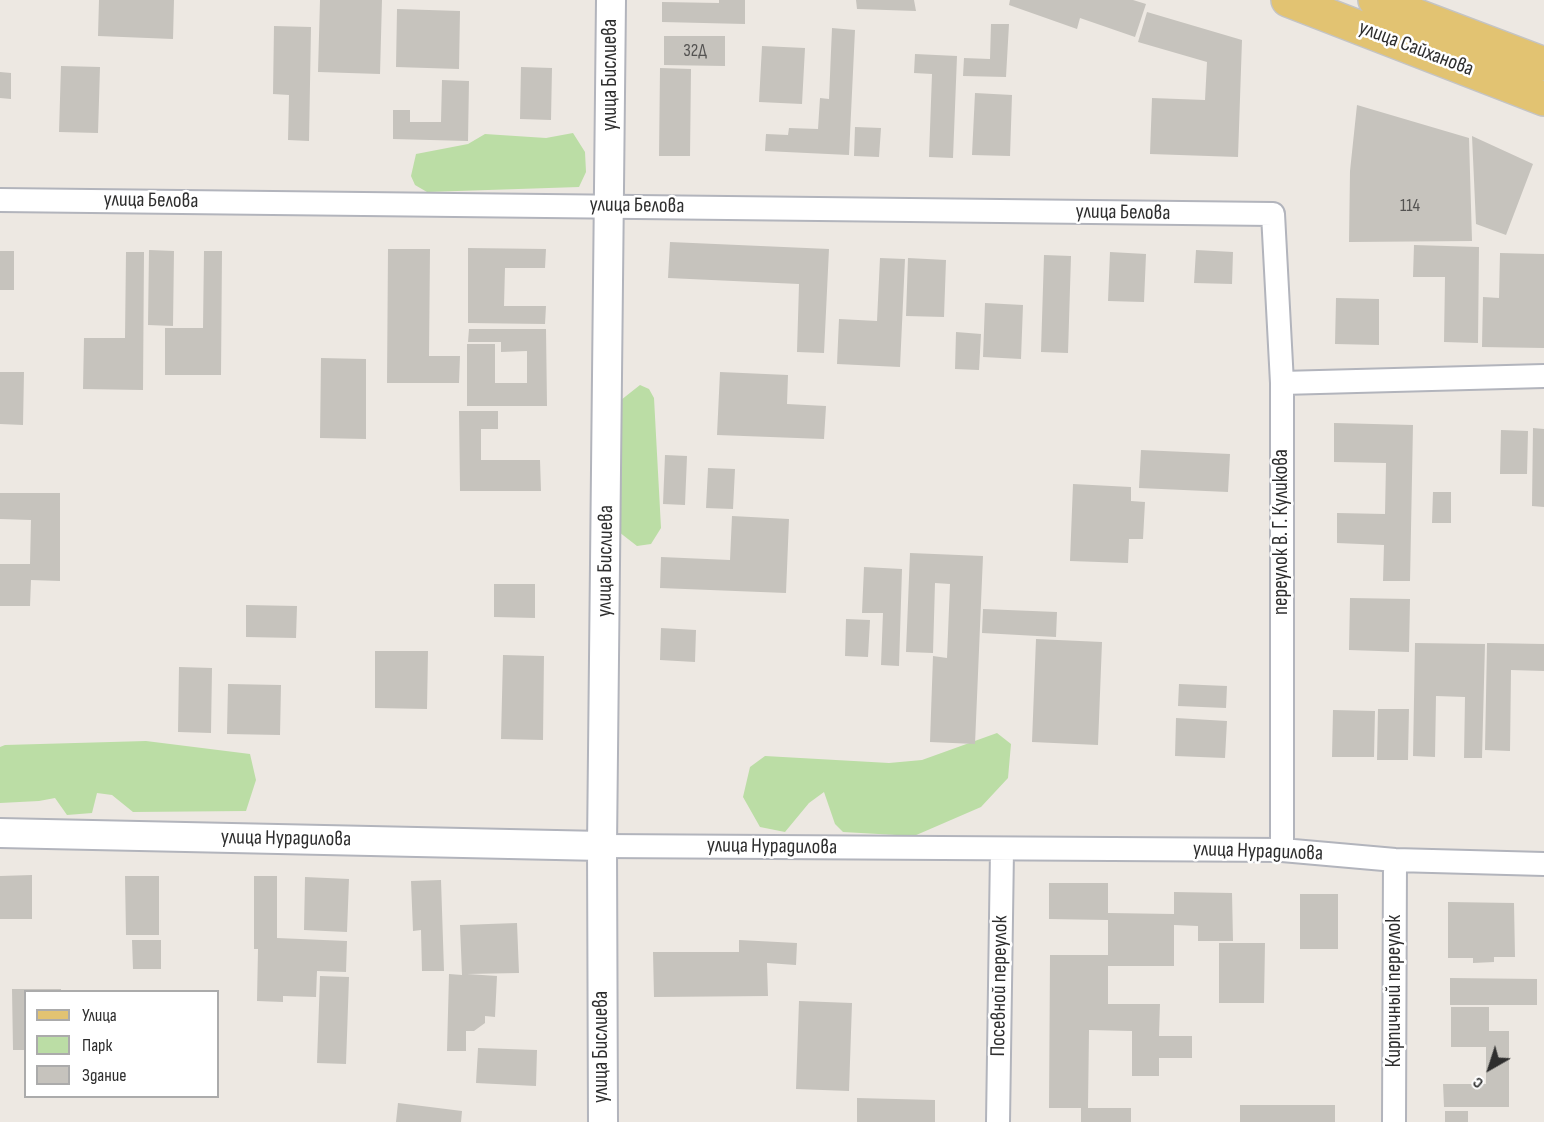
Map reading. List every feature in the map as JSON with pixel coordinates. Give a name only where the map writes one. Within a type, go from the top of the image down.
[{"type":"main road","name":"улица Сайханова","points":[[1288,0],[1544,99]]},
{"type":"main road","name":"улица Сайханова","points":[[1375,0],[1544,64]]},
{"type":"street","name":"улица Бислиева","points":[[603,1122],[602,846],[611,0]]},
{"type":"street","name":"улица Белова","points":[[0,200],[1273,214]]},
{"type":"street","name":"переулок В. Г. Куликова","points":[[1273,214],[1282,384],[1282,850]]},
{"type":"street","points":[[1282,384],[1544,376]]},
{"type":"street","name":"улица Нурадилова","points":[[0,833],[602,846],[1282,850],[1395,860],[1544,864]]},
{"type":"street","name":"Посевной переулок","points":[[998,1122],[1002,850]]},
{"type":"street","name":"Кирпичный переулок","points":[[1394,1122],[1395,860]]},
{"type":"green space","points":[[573,133],[585,152],[586,172],[579,187],[427,192],[415,185],[411,176],[416,154],[468,144],[485,134],[546,138]]},
{"type":"green space","points":[[640,385],[649,389],[654,398],[661,528],[651,544],[637,546],[619,532],[616,423],[621,400]]},
{"type":"green space","points":[[997,733],[1011,744],[1008,778],[981,807],[914,836],[843,832],[835,824],[824,792],[809,803],[785,832],[760,827],[743,797],[750,767],[765,756],[889,763],[922,760]]},
{"type":"green space","points":[[146,741],[250,754],[256,780],[246,811],[133,812],[112,795],[97,793],[92,813],[67,815],[55,798],[0,803],[0,747]]},
{"type":"building","points":[[99,0],[174,0],[173,39],[98,36]]},
{"type":"building","points":[[320,0],[382,0],[380,74],[318,72]]},
{"type":"building","points":[[719,0],[745,0],[745,24],[662,22],[662,2],[719,3]]},
{"type":"building","points":[[856,0],[914,0],[916,11],[857,9]]},
{"type":"building","points":[[1010,0],[1133,0],[1146,4],[1135,37],[1080,18],[1077,29],[1009,5]]},
{"type":"building","points":[[397,9],[460,11],[459,69],[396,67]]},
{"type":"building","points":[[1147,12],[1242,40],[1238,157],[1150,154],[1152,98],[1205,100],[1207,62],[1138,42]]},
{"type":"building","points":[[991,24],[1009,24],[1006,77],[963,76],[964,58],[990,59]]},
{"type":"building","points":[[274,26],[311,27],[309,141],[288,140],[289,95],[273,94]]},
{"type":"building","points":[[832,28],[855,30],[849,155],[765,151],[766,134],[788,135],[789,128],[818,129],[820,98],[829,99]]},
{"type":"building","points":[[664,36],[725,36],[725,66],[664,65]]},
{"type":"building","points":[[762,46],[805,48],[802,104],[759,102]]},
{"type":"building","points":[[915,54],[957,56],[953,158],[929,157],[932,74],[914,73]]},
{"type":"building","points":[[61,66],[100,67],[98,133],[59,132]]},
{"type":"building","points":[[521,67],[552,68],[551,120],[520,119]]},
{"type":"building","points":[[660,68],[691,69],[690,156],[659,156]]},
{"type":"building","points":[[0,72],[11,73],[11,99],[0,98]]},
{"type":"building","points":[[442,80],[469,81],[468,141],[393,139],[393,110],[410,110],[410,122],[441,122]]},
{"type":"building","points":[[975,93],[1012,95],[1010,156],[972,155]]},
{"type":"building","points":[[1357,105],[1469,138],[1472,241],[1349,242],[1350,171]]},
{"type":"building","points":[[855,127],[881,128],[879,157],[854,156]]},
{"type":"building","points":[[1472,136],[1533,164],[1506,235],[1476,224]]},
{"type":"building","points":[[670,242],[829,249],[824,353],[797,352],[799,284],[668,278]]},
{"type":"building","points":[[1414,245],[1479,247],[1478,343],[1444,342],[1445,277],[1413,277]]},
{"type":"building","points":[[468,248],[546,249],[545,268],[505,268],[504,306],[546,306],[545,324],[468,323]]},
{"type":"building","points":[[388,249],[430,249],[429,356],[460,356],[459,383],[387,383]]},
{"type":"building","points":[[149,250],[174,251],[173,326],[148,325]]},
{"type":"building","points":[[1196,250],[1233,252],[1232,284],[1194,283]]},
{"type":"building","points":[[0,251],[14,251],[14,290],[0,290]]},
{"type":"building","points":[[204,251],[222,251],[221,375],[165,375],[165,328],[203,328]]},
{"type":"building","points":[[126,252],[144,252],[143,390],[83,389],[84,338],[125,338]]},
{"type":"building","points":[[1110,252],[1146,254],[1144,302],[1108,301]]},
{"type":"building","points":[[1500,253],[1544,254],[1544,348],[1482,347],[1483,297],[1499,298]]},
{"type":"building","points":[[1044,255],[1071,256],[1068,353],[1041,352]]},
{"type":"building","points":[[880,258],[905,259],[900,367],[837,364],[839,319],[877,321]]},
{"type":"building","points":[[908,258],[946,260],[944,317],[906,316]]},
{"type":"building","points":[[1336,298],[1379,299],[1379,345],[1335,344]]},
{"type":"building","points":[[985,303],[1023,305],[1021,359],[983,357]]},
{"type":"building","points":[[469,329],[546,329],[547,406],[467,406],[467,344],[495,344],[495,383],[527,383],[527,351],[501,352],[501,342],[468,342]]},
{"type":"building","points":[[956,332],[981,334],[979,370],[955,369]]},
{"type":"building","points":[[321,358],[366,359],[366,439],[320,438]]},
{"type":"building","points":[[0,372],[24,372],[23,425],[0,424]]},
{"type":"building","points":[[720,372],[788,375],[787,404],[826,406],[824,439],[717,435]]},
{"type":"building","points":[[459,411],[498,411],[498,429],[481,429],[481,460],[540,460],[541,491],[460,491]]},
{"type":"building","points":[[1334,423],[1413,425],[1410,581],[1383,581],[1384,545],[1337,543],[1337,513],[1385,514],[1386,463],[1334,462]]},
{"type":"building","points":[[1533,428],[1544,429],[1544,507],[1532,506]]},
{"type":"building","points":[[1501,430],[1528,431],[1527,474],[1500,474]]},
{"type":"building","points":[[1141,450],[1230,454],[1228,492],[1139,488]]},
{"type":"building","points":[[665,455],[687,456],[685,505],[663,504]]},
{"type":"building","points":[[708,468],[735,469],[733,509],[706,508]]},
{"type":"building","points":[[1073,484],[1131,487],[1131,501],[1145,502],[1143,539],[1129,539],[1128,563],[1070,561]]},
{"type":"building","points":[[1433,492],[1451,492],[1451,523],[1432,523]]},
{"type":"building","points":[[0,493],[60,493],[60,581],[31,580],[30,606],[0,606],[0,564],[30,564],[31,520],[0,519]]},
{"type":"building","points":[[732,516],[789,519],[786,593],[660,588],[661,557],[730,560]]},
{"type":"building","points":[[910,553],[983,556],[975,744],[930,742],[933,656],[947,658],[950,584],[935,583],[933,653],[906,652]]},
{"type":"building","points":[[864,567],[902,569],[899,666],[881,665],[883,613],[862,613]]},
{"type":"building","points":[[494,584],[535,584],[535,618],[494,617]]},
{"type":"building","points":[[1350,598],[1410,599],[1409,652],[1349,650]]},
{"type":"building","points":[[246,605],[297,606],[296,638],[246,637]]},
{"type":"building","points":[[983,609],[1057,612],[1056,637],[982,633]]},
{"type":"building","points":[[846,619],[870,620],[868,657],[845,656]]},
{"type":"building","points":[[661,628],[696,630],[695,662],[660,660]]},
{"type":"building","points":[[1036,639],[1102,642],[1098,745],[1032,742]]},
{"type":"building","points":[[1415,643],[1485,644],[1482,758],[1464,758],[1465,697],[1436,696],[1435,757],[1413,756]]},
{"type":"building","points":[[1487,643],[1544,644],[1544,671],[1511,670],[1510,751],[1485,750]]},
{"type":"building","points":[[375,651],[428,651],[427,709],[375,708]]},
{"type":"building","points":[[503,655],[544,656],[543,740],[501,739]]},
{"type":"building","points":[[179,667],[212,668],[211,733],[178,732]]},
{"type":"building","points":[[228,684],[281,685],[280,735],[227,734]]},
{"type":"building","points":[[1179,684],[1227,686],[1226,708],[1178,706]]},
{"type":"building","points":[[1378,709],[1409,709],[1408,760],[1377,760]]},
{"type":"building","points":[[1333,710],[1375,711],[1374,757],[1332,757]]},
{"type":"building","points":[[1176,718],[1227,721],[1225,758],[1175,756]]},
{"type":"building","points":[[32,875],[32,919],[0,919],[0,876]]},
{"type":"building","points":[[125,876],[159,876],[159,935],[126,935]]},
{"type":"building","points":[[254,876],[277,876],[277,938],[347,941],[346,972],[317,971],[316,997],[283,996],[283,1002],[257,1001],[258,949],[254,949]]},
{"type":"building","points":[[305,877],[349,879],[347,932],[304,930]]},
{"type":"building","points":[[441,880],[444,971],[422,971],[421,930],[413,931],[411,881]]},
{"type":"building","points":[[1049,883],[1108,883],[1108,913],[1174,914],[1174,892],[1232,893],[1233,941],[1198,941],[1198,926],[1174,925],[1174,966],[1108,966],[1108,1004],[1160,1004],[1159,1036],[1192,1036],[1192,1058],[1159,1058],[1159,1076],[1132,1076],[1132,1031],[1089,1030],[1088,1108],[1131,1108],[1131,1122],[1081,1122],[1081,1108],[1049,1108],[1050,955],[1108,955],[1108,920],[1049,919]]},
{"type":"building","points":[[1300,894],[1338,894],[1338,949],[1300,949]]},
{"type":"building","points":[[1448,902],[1514,903],[1515,957],[1494,957],[1494,962],[1473,963],[1473,958],[1448,958]]},
{"type":"building","points":[[517,923],[519,973],[467,974],[497,976],[495,1017],[485,1016],[485,1023],[474,1031],[466,1031],[466,1051],[447,1051],[449,974],[462,975],[460,925]]},
{"type":"building","points":[[132,940],[161,940],[161,969],[133,969]]},
{"type":"building","points":[[739,940],[797,943],[796,965],[767,963],[768,996],[654,997],[653,952],[739,952]]},
{"type":"building","points":[[1219,943],[1265,943],[1264,1003],[1219,1003]]},
{"type":"building","points":[[320,976],[349,977],[346,1064],[317,1063]]},
{"type":"building","points":[[1450,978],[1537,979],[1537,1005],[1450,1005]]},
{"type":"building","points":[[12,989],[61,989],[24,990],[24,1050],[13,1050]]},
{"type":"building","points":[[799,1001],[852,1003],[849,1091],[796,1089]]},
{"type":"building","points":[[1451,1007],[1489,1007],[1489,1031],[1509,1031],[1509,1107],[1444,1107],[1443,1084],[1486,1084],[1486,1047],[1451,1047]]},
{"type":"building","points":[[478,1048],[537,1050],[536,1086],[476,1083]]},
{"type":"building","points":[[857,1098],[935,1100],[935,1122],[857,1122]]},
{"type":"building","points":[[398,1103],[462,1111],[461,1122],[396,1122]]},
{"type":"building","points":[[1240,1105],[1335,1105],[1335,1122],[1240,1122]]},
{"type":"building","points":[[1445,1111],[1468,1111],[1468,1122],[1445,1122]]}]
